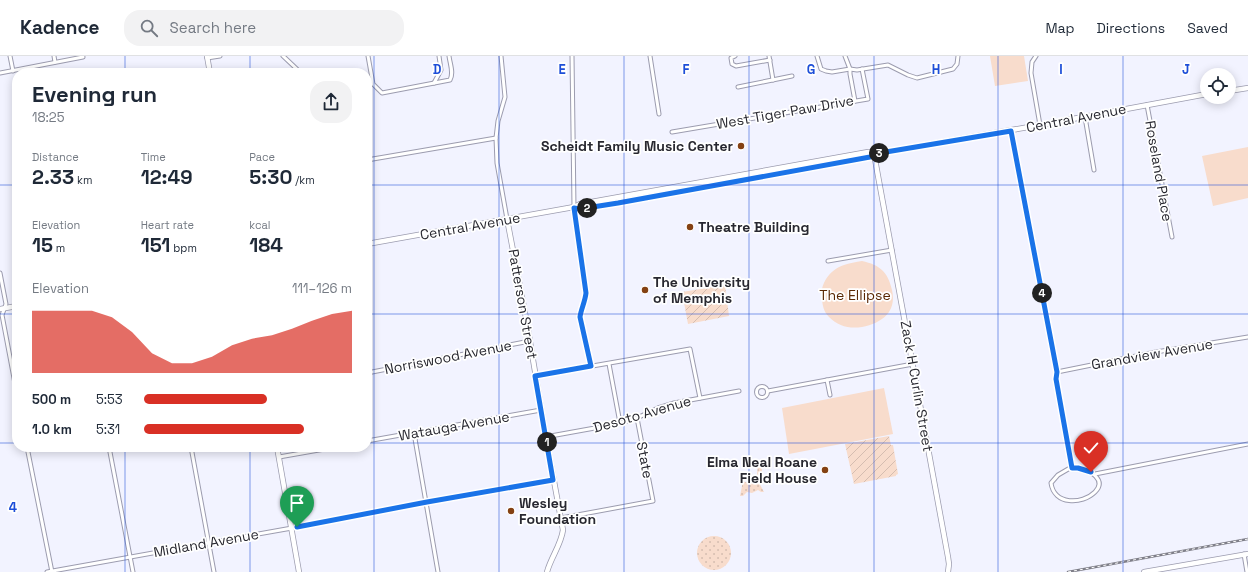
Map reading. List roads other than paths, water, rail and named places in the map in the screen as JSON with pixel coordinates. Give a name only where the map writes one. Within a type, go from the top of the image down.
[{"type":"main road","points":[[207,57],[209,68]]},
{"type":"main road","points":[[1236,90],[1248,88]]},
{"type":"main road","name":"Central Avenue","points":[[372,243],[574,208],[580,209],[618,203],[870,157],[874,154],[1011,131],[1200,95]]},
{"type":"main road","name":"Zack H Curlin Street","points":[[874,154],[949,564],[948,572]]},
{"type":"main road","name":"Patterson Street","points":[[507,219],[563,530],[562,539],[551,558],[548,572]]},
{"type":"main road","points":[[2,309],[12,307]]},
{"type":"main road","points":[[278,452],[299,572]]},
{"type":"main road","points":[[1144,572],[1246,554]]},
{"type":"street","points":[[0,73],[12,71],[10,56]]},
{"type":"street","points":[[54,56],[55,62]]},
{"type":"street","points":[[207,57],[220,56]]},
{"type":"street","points":[[283,56],[296,68]]},
{"type":"street","points":[[368,56],[371,68]]},
{"type":"street","points":[[434,83],[441,70],[439,56]]},
{"type":"street","points":[[372,75],[374,84],[382,92],[447,81],[451,78],[452,72],[449,56]]},
{"type":"street","name":"Patterson Street","points":[[501,56],[505,96],[498,121],[496,138],[497,163],[507,219]]},
{"type":"street","points":[[572,56],[574,208],[586,293],[580,317],[591,366]]},
{"type":"street","points":[[650,56],[659,114]]},
{"type":"street","points":[[735,56],[732,58],[731,62],[736,66],[770,58],[773,80]]},
{"type":"street","points":[[817,56],[823,70],[832,72],[890,65],[908,76],[917,78],[953,69],[958,62],[958,56]]},
{"type":"street","points":[[845,56],[850,69],[855,101]]},
{"type":"street","points":[[1036,56],[1032,62],[1031,72],[1040,125]]},
{"type":"street","points":[[26,68],[83,57]]},
{"type":"street","name":"West Tiger Paw Drive","points":[[672,132],[868,98],[862,69]]},
{"type":"street","points":[[738,87],[792,76]]},
{"type":"street","name":"Roseland Place","points":[[1147,105],[1172,236]]},
{"type":"street","points":[[1085,117],[1094,170]]},
{"type":"street","points":[[1011,131],[1057,372],[1056,379],[1072,468]]},
{"type":"street","points":[[372,159],[496,138]]},
{"type":"street","points":[[828,261],[892,250]]},
{"type":"street","points":[[0,273],[6,304],[2,309],[2,315],[12,368]]},
{"type":"street","name":"Grandview Avenue","points":[[1057,372],[1156,352],[1248,337]]},
{"type":"street","name":"Norriswood Avenue","points":[[372,372],[530,341]]},
{"type":"street","points":[[535,376],[690,349],[700,398]]},
{"type":"street","points":[[609,364],[620,423]]},
{"type":"street","points":[[768,391],[913,364]]},
{"type":"street","points":[[827,380],[830,395]]},
{"type":"street","name":"Desoto Avenue","points":[[546,437],[620,423],[637,418],[658,408],[674,403],[739,391]]},
{"type":"street","name":"Watauga Avenue","points":[[372,441],[541,410]]},
{"type":"street","name":"State","points":[[561,518],[653,501],[637,418]]},
{"type":"street","points":[[414,433],[438,572]]},
{"type":"street","points":[[1095,474],[1099,482],[1099,486],[1094,493],[1080,499],[1064,500],[1054,494],[1050,484],[1058,475],[1070,468],[1078,468],[1095,474],[1248,444]]},
{"type":"street","points":[[29,452],[52,572]]},
{"type":"street","points":[[110,452],[133,572]]},
{"type":"street","points":[[192,452],[214,572]]},
{"type":"street","points":[[278,457],[307,452]]},
{"type":"street","name":"Midland Avenue","points":[[47,572],[553,480]]},
{"type":"street","points":[[1246,554],[1247,572]]},
{"type":"street","points":[[1175,566],[1176,572]]},
{"type":"railway","points":[[1068,572],[1248,539]]},
{"type":"place","name":"Scheidt Family Music Center","points":[[741,146]]},
{"type":"place","name":"Theatre Building","points":[[690,227]]},
{"type":"place","name":"The University of Memphis","points":[[645,290]]},
{"type":"place","name":"Elma Neal Roane Field House","points":[[825,470]]},
{"type":"place","name":"Wesley Foundation","points":[[511,511]]},
{"type":"park label","name":"The Ellipse","points":[[855,295]]}]
